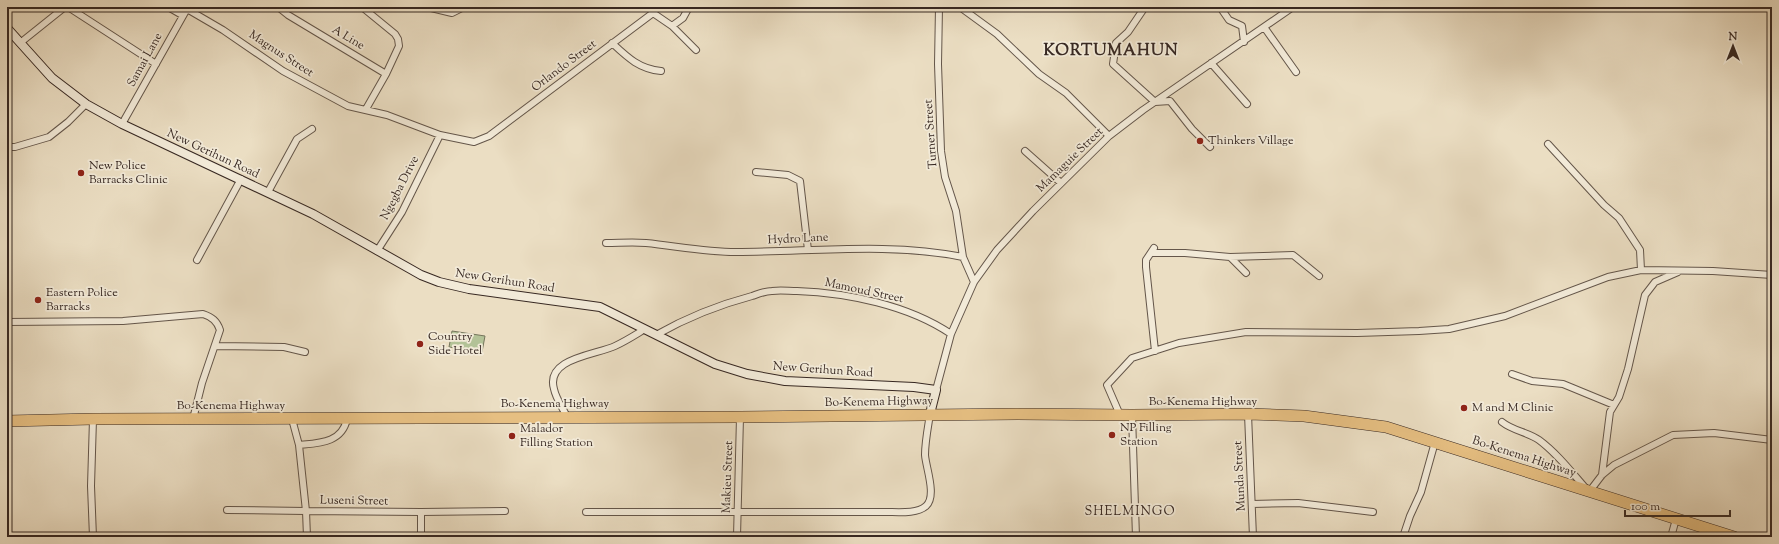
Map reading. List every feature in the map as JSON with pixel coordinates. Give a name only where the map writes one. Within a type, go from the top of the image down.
[{"type":"highway","name":"Bo-Kenema Highway","points":[[7,421],[93,419],[740,417],[930,414],[1248,414],[1304,416],[1386,427],[1734,537]]},
{"type":"street","points":[[20,43],[65,7]]},
{"type":"street","points":[[68,7],[156,64]]},
{"type":"street","points":[[168,7],[182,15]]},
{"type":"street","name":"A Line","points":[[278,7],[386,74]]},
{"type":"street","points":[[362,7],[390,30],[398,40],[398,46],[386,74],[366,109]]},
{"type":"street","points":[[427,7],[452,13],[464,7]]},
{"type":"street","points":[[648,7],[653,13],[672,26],[696,50]]},
{"type":"street","points":[[672,26],[683,18],[689,7]]},
{"type":"street","name":"Turner Street","points":[[939,7],[938,64],[941,150],[945,177],[956,211],[963,257]]},
{"type":"street","points":[[960,7],[997,34],[1040,74],[1066,93],[1109,136]]},
{"type":"street","points":[[1145,7],[1128,32],[1116,43],[1113,64],[1155,102],[1170,101],[1192,129],[1210,147]]},
{"type":"street","points":[[1220,7],[1229,20],[1242,26],[1244,42]]},
{"type":"street","name":"Mamaguie Street","points":[[936,390],[951,334],[974,282],[997,250],[1032,211],[1109,136],[1155,102],[1293,7]]},
{"type":"street","name":"Samai Lane","points":[[122,124],[187,8]]},
{"type":"street","name":"Magnus Street","points":[[187,8],[283,70],[333,99],[348,106],[387,114],[440,135]]},
{"type":"street","name":"Orlando Street","points":[[440,135],[474,142],[488,136],[653,13]]},
{"type":"street","points":[[1264,27],[1296,72]]},
{"type":"street","name":"New Gerihun Road","points":[[7,28],[52,78],[86,104],[122,124],[241,179],[326,221],[420,275],[469,290],[600,308],[715,364],[746,374],[785,381],[907,387],[936,390]]},
{"type":"street","points":[[612,43],[634,64],[649,70],[661,71]]},
{"type":"street","points":[[1211,63],[1246,104]]},
{"type":"street","points":[[7,147],[15,147],[49,137],[68,122],[86,104]]},
{"type":"street","points":[[268,192],[296,139],[312,129]]},
{"type":"street","name":"Ngegba Drive","points":[[377,251],[402,212],[440,135]]},
{"type":"street","points":[[1548,144],[1604,205],[1619,218],[1640,250],[1641,270]]},
{"type":"street","points":[[1026,151],[1061,183]]},
{"type":"street","points":[[756,172],[788,175],[800,181],[808,250]]},
{"type":"street","points":[[197,260],[241,179]]},
{"type":"street","name":"Hydro Lane","points":[[606,243],[644,243],[721,252],[784,252],[837,248],[882,249],[936,252],[963,257]]},
{"type":"street","points":[[1155,351],[1146,267],[1146,260],[1152,251],[1230,257],[1292,255],[1319,276]]},
{"type":"street","points":[[963,257],[974,282]]},
{"type":"street","points":[[1230,257],[1246,272]]},
{"type":"street","points":[[1120,415],[1112,400],[1108,385],[1132,358],[1180,344],[1246,332],[1357,333],[1449,329],[1504,316],[1608,277],[1641,270],[1712,270],[1772,275]]},
{"type":"street","points":[[1602,475],[1610,412],[1619,397],[1628,369],[1645,295],[1655,282],[1682,270]]},
{"type":"street","name":"Mamoud Street","points":[[656,335],[676,324],[724,303],[772,290],[818,292],[840,295],[901,309],[938,325],[951,334]]},
{"type":"street","points":[[7,322],[123,321],[203,314],[210,316],[218,324],[220,330],[202,383],[193,419]]},
{"type":"street","points":[[567,417],[553,388],[554,375],[559,367],[574,359],[616,346],[645,329]]},
{"type":"street","points":[[215,346],[284,347],[305,352]]},
{"type":"street","points":[[1512,374],[1532,381],[1563,384],[1614,405]]},
{"type":"street","points":[[586,512],[918,511],[925,507],[930,501],[930,478],[925,455],[930,414],[936,390]]},
{"type":"street","name":"Munda Street","points":[[1248,414],[1253,537]]},
{"type":"street","points":[[1132,415],[1136,537]]},
{"type":"street","name":"Makieu Street","points":[[737,537],[740,417]]},
{"type":"street","points":[[93,419],[91,486],[93,537]]},
{"type":"street","name":"Luseni Street","points":[[292,419],[299,444],[306,511],[505,511]]},
{"type":"street","points":[[299,444],[320,443],[334,439],[342,431],[346,419]]},
{"type":"street","points":[[1502,422],[1508,427],[1538,439],[1558,457],[1589,492],[1602,475],[1614,465],[1673,435],[1714,433],[1772,440]]},
{"type":"street","points":[[1403,537],[1410,516],[1421,492],[1435,442]]},
{"type":"street","points":[[1252,504],[1298,503],[1373,512]]},
{"type":"street","points":[[227,510],[306,511],[308,537]]},
{"type":"street","points":[[421,512],[421,537]]},
{"type":"street","points":[[1671,537],[1676,519]]},
{"type":"green space","points":[[452,331],[485,336],[482,352],[449,347]]},
{"type":"place","name":"Thinkers Village","points":[[1200,141]]},
{"type":"place","name":"New Police Barracks Clinic","points":[[81,173]]},
{"type":"place","name":"Eastern Police Barracks","points":[[38,300]]},
{"type":"place","name":"Country Side Hotel","points":[[420,344]]},
{"type":"place","name":"M and M Clinic","points":[[1464,408]]},
{"type":"place","name":"NP Filling Station","points":[[1112,435]]},
{"type":"place","name":"Malador Filling Station","points":[[512,436]]},
{"type":"district","name":"KORTUMAHUN","points":[[1111,51]]},
{"type":"district","name":"SHELMINGO","points":[[1130,512]]}]
